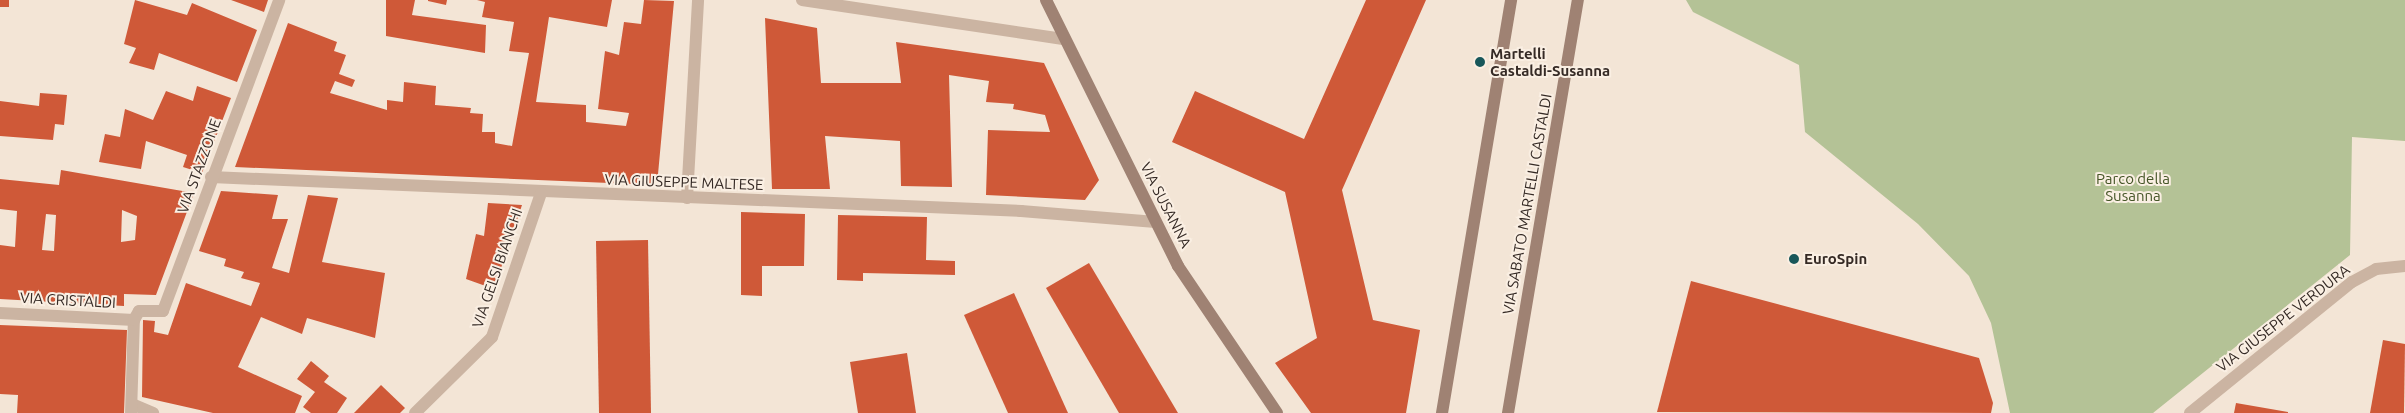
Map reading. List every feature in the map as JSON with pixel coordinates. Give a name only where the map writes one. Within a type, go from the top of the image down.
[{"type":"main road","name":"VIA SUSANNA","points":[[1046,0],[1063,39],[1178,266],[1277,413]]},
{"type":"main road","points":[[1442,413],[1511,0]]},
{"type":"main road","name":"VIA SABATO MARTELLI CASTALDI","points":[[1508,413],[1578,0]]},
{"type":"street","name":"VIA STAZZONE","points":[[134,320],[139,311],[163,311],[278,0]]},
{"type":"street","points":[[687,198],[698,0]]},
{"type":"street","points":[[802,0],[1063,39]]},
{"type":"street","name":"VIA GIUSEPPE MALTESE","points":[[211,177],[540,193],[1021,211],[1156,222]]},
{"type":"street","name":"VIA GELSI BIANCHI","points":[[415,413],[492,337],[540,193]]},
{"type":"street","name":"VIA GIUSEPPE VERDURA","points":[[2190,413],[2352,282],[2376,269],[2405,266]]},
{"type":"street","name":"VIA CRISTALDI","points":[[0,313],[134,320]]},
{"type":"street","points":[[134,320],[131,408],[152,413]]},
{"type":"green space","name":"Parco della Susanna","points":[[1686,0],[2405,0],[2405,141],[2352,137],[2350,255],[2153,413],[2010,413],[1991,323],[1969,276],[1918,224],[1805,132],[1799,65],[1693,12]]},
{"type":"building","points":[[0,0],[9,0],[9,7],[0,7]]},
{"type":"building","points":[[135,0],[187,15],[192,3],[257,30],[237,82],[159,53],[154,70],[129,63],[136,48],[124,44]]},
{"type":"building","points":[[231,0],[268,0],[264,12]]},
{"type":"building","points":[[386,0],[415,0],[412,15],[486,25],[485,53],[386,36]]},
{"type":"building","points":[[428,0],[447,0],[446,5]]},
{"type":"building","points":[[477,0],[612,0],[607,27],[549,17],[536,102],[586,105],[586,122],[626,126],[629,113],[598,109],[605,51],[619,55],[624,22],[641,24],[644,0],[674,1],[657,185],[235,167],[288,23],[337,42],[334,51],[346,55],[339,74],[355,80],[352,87],[335,81],[330,93],[387,110],[387,100],[403,102],[404,82],[436,86],[435,105],[471,108],[470,113],[483,114],[482,132],[495,132],[495,143],[512,146],[529,53],[509,51],[514,22],[482,17],[485,2]]},
{"type":"building","points":[[1366,0],[1426,0],[1342,190],[1373,320],[1420,330],[1406,413],[1311,413],[1275,363],[1317,338],[1285,192],[1172,142],[1195,91],[1304,139]]},
{"type":"building","points":[[765,18],[817,28],[821,83],[901,83],[896,42],[1044,63],[1099,180],[1085,200],[986,195],[988,130],[1050,132],[1045,115],[1013,109],[1014,104],[986,102],[989,81],[949,75],[952,187],[901,186],[900,141],[825,136],[830,189],[772,189]]},
{"type":"building","points":[[197,86],[231,98],[202,173],[183,167],[187,155],[146,141],[141,169],[99,162],[105,134],[120,137],[125,109],[153,120],[166,91],[193,101]]},
{"type":"building","points":[[40,93],[67,95],[64,125],[55,124],[53,140],[0,136],[0,101],[39,106]]},
{"type":"building","points":[[61,170],[194,193],[156,295],[124,294],[124,306],[0,299],[0,245],[15,247],[17,211],[0,209],[0,179],[59,185]],"holes":[[[122,210],[137,216],[135,240],[121,242]],[[46,214],[56,215],[54,251],[42,250]]]},
{"type":"building","points":[[221,191],[278,195],[272,219],[288,219],[272,268],[289,273],[308,195],[338,198],[322,262],[385,273],[375,338],[307,318],[302,334],[261,317],[238,367],[302,396],[295,413],[213,413],[142,397],[143,320],[155,321],[154,332],[168,335],[186,283],[251,306],[260,283],[241,278],[244,272],[224,266],[226,259],[199,251]]},
{"type":"building","points":[[488,203],[522,205],[494,289],[466,279],[476,234],[484,236]]},
{"type":"building","points":[[741,212],[805,214],[804,266],[762,266],[762,296],[741,295]]},
{"type":"building","points":[[838,215],[927,217],[926,260],[955,261],[955,275],[863,273],[863,281],[837,280]]},
{"type":"building","points":[[648,240],[651,413],[599,413],[596,241]]},
{"type":"building","points":[[1089,263],[1178,413],[1119,413],[1046,288]]},
{"type":"building","points":[[1691,281],[1979,358],[1993,403],[1991,413],[1657,412]]},
{"type":"building","points":[[1014,293],[1068,413],[1008,413],[964,315]]},
{"type":"building","points":[[0,325],[127,330],[124,413],[17,413],[18,395],[0,394]]},
{"type":"building","points":[[2383,340],[2405,344],[2404,413],[2370,413]]},
{"type":"building","points":[[907,353],[916,413],[858,413],[850,362]]},
{"type":"building","points":[[311,361],[329,376],[324,382],[347,398],[337,413],[311,413],[303,407],[315,392],[297,379]]},
{"type":"building","points":[[381,385],[405,408],[400,413],[354,413]]},
{"type":"building","points":[[2236,403],[2288,412],[2288,413],[2234,413]]},
{"type":"place","name":"Martelli Castaldi-Susanna","points":[[1480,62]]},
{"type":"place","name":"EuroSpin","points":[[1794,259]]}]
